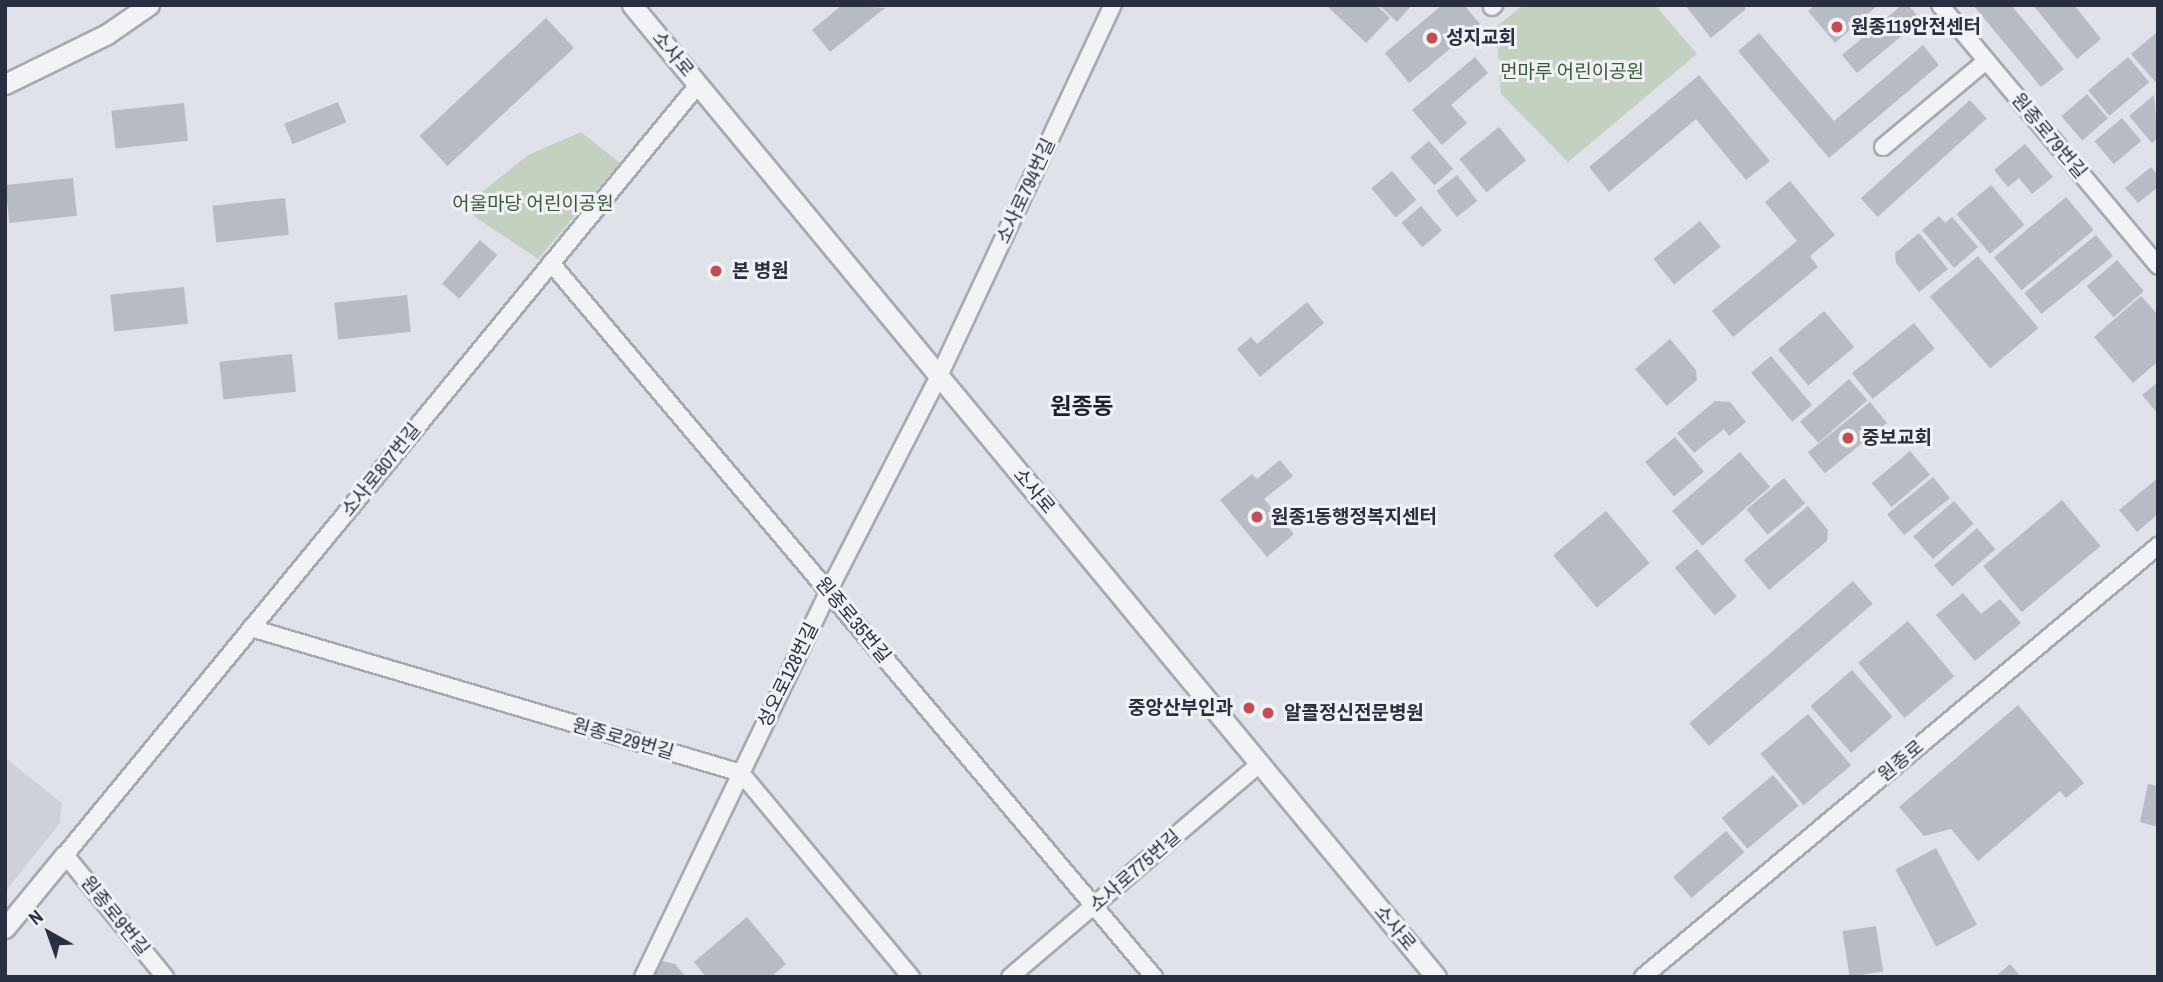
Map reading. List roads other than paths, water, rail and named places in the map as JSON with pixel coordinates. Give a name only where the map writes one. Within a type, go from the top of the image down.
[{"type":"street","points":[[5,84],[107,34],[149,5]]},
{"type":"street","name":"소사로","points":[[632,5],[1436,977]]},
{"type":"street","name":"소사로794번길","points":[[939,376],[1114,5]]},
{"type":"street","name":"원종로79번길","points":[[1940,5],[2158,266]]},
{"type":"street","points":[[1883,147],[1986,61]]},
{"type":"street","name":"소사로807번길","points":[[65,855],[698,85]]},
{"type":"street","name":"원종로35번길","points":[[551,263],[1154,977]]},
{"type":"street","name":"성오로128번길","points":[[643,977],[829,590],[939,376]]},
{"type":"street","name":"원종로","points":[[1643,977],[2158,546]]},
{"type":"street","name":"원종로29번길","points":[[251,628],[741,773]]},
{"type":"street","name":"소사로775번길","points":[[1010,977],[1259,764]]},
{"type":"street","points":[[741,773],[911,977]]},
{"type":"street","points":[[5,928],[65,855]]},
{"type":"street","name":"원종로9번길","points":[[65,855],[165,977]]},
{"type":"place","name":"원종119안전센터","points":[[1837,27]]},
{"type":"place","name":"성지교회","points":[[1432,38]]},
{"type":"place","name":"본 병원","points":[[716,271]]},
{"type":"place","name":"중보교회","points":[[1848,438]]},
{"type":"place","name":"원종1동행정복지센터","points":[[1257,517]]},
{"type":"place","name":"중앙산부인과","points":[[1249,708]]},
{"type":"place","name":"알콜정신전문병원","points":[[1268,713]]},
{"type":"district","name":"원종동","points":[[1082,406]]},
{"type":"park label","name":"먼마루 어린이공원","points":[[1572,72]]},
{"type":"park label","name":"어울마당 어린이공원","points":[[533,204]]}]
